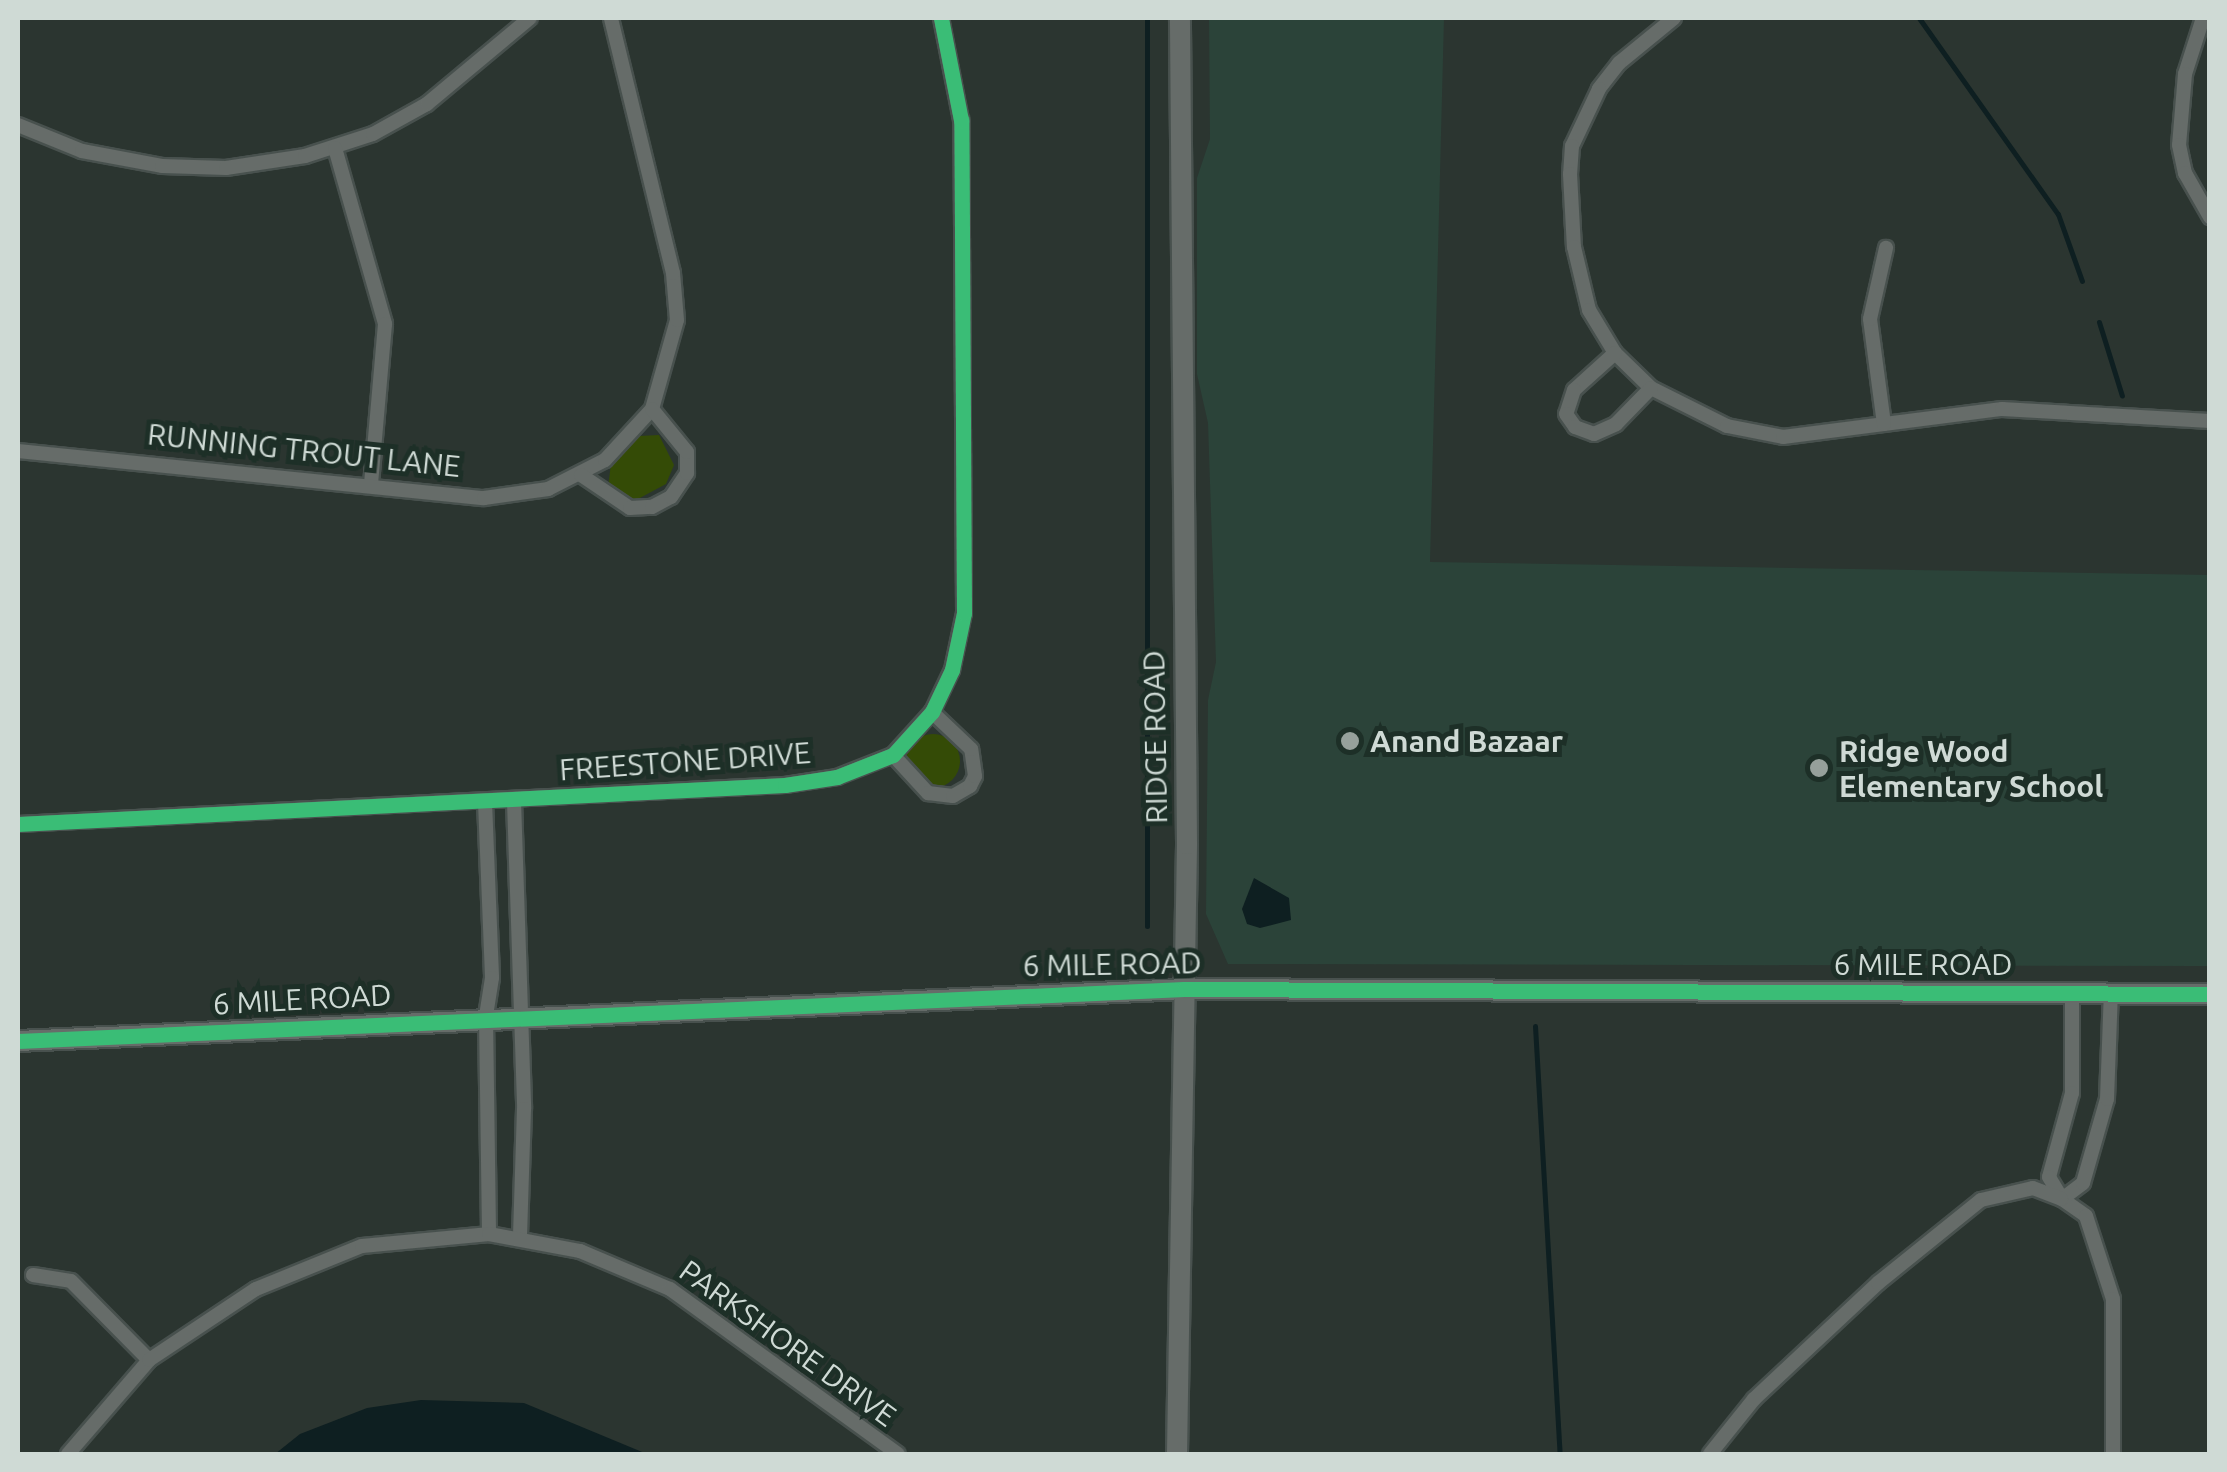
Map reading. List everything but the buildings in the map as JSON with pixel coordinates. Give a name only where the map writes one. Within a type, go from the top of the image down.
[{"type":"street","points":[[18,125],[82,151],[162,166],[246,166],[335,148],[426,104],[530,18]]},
{"type":"street","name":"RUNNING TROUT LANE","points":[[18,451],[500,498],[581,475],[605,460],[652,408],[670,360],[676,293],[611,18]]},
{"type":"street","name":"FREESTONE DRIVE","points":[[18,824],[784,785],[836,777],[893,754],[932,712],[952,670],[964,613],[961,120],[941,18]]},
{"type":"street","name":"RIDGE ROAD","points":[[1177,1454],[1184,989],[1180,18]]},
{"type":"street","points":[[2202,18],[2185,74],[2178,145],[2185,173],[2210,217]]},
{"type":"street","points":[[1668,19],[1599,88],[1572,146],[1568,210],[1580,279],[1615,354],[1651,388],[1727,426],[1783,437],[2002,409],[2210,421]]},
{"type":"street","points":[[335,148],[385,324],[371,484]]},
{"type":"street","points":[[1884,424],[1870,319],[1886,248]]},
{"type":"street","points":[[1615,354],[1574,390],[1566,414],[1575,427],[1594,434],[1616,424],[1651,388]]},
{"type":"street","points":[[581,475],[630,508],[652,508],[671,497],[684,482],[687,452],[652,408]]},
{"type":"street","points":[[893,754],[928,792],[954,796],[970,786],[975,776],[971,749],[932,712]]},
{"type":"street","points":[[514,801],[520,1238]]},
{"type":"street","points":[[484,802],[492,978],[486,1018],[489,1234]]},
{"type":"street","name":"6 MILE ROAD","points":[[18,1041],[1184,989],[2210,994]]},
{"type":"street","points":[[2062,1199],[2049,1177],[2072,1093],[2072,992]]},
{"type":"street","points":[[2062,1199],[2083,1183],[2107,1099],[2111,992]]},
{"type":"street","points":[[1710,1454],[1754,1399],[1836,1321],[1980,1200],[2033,1188],[2062,1199],[2086,1216],[2113,1299],[2113,1454]]},
{"type":"street","name":"PARKSHORE DRIVE","points":[[68,1454],[149,1360],[214,1312],[336,1254],[414,1236],[489,1234],[598,1256],[670,1289],[898,1454]]},
{"type":"street","points":[[33,1275],[71,1281],[149,1360]]},
{"type":"shaded area","points":[[1209,18],[1444,18],[1430,562],[2209,575],[2209,966],[1228,964],[1206,914],[1208,700],[1216,662],[1208,423],[1197,374],[1197,178],[1210,139]]},
{"type":"shaded area","points":[[1254,878],[1289,898],[1291,920],[1260,928],[1247,924],[1242,909]]},
{"type":"shaded area","points":[[421,1400],[524,1403],[647,1454],[275,1454],[300,1434],[367,1408]]},
{"type":"green space","points":[[659,435],[674,465],[666,484],[636,500],[608,488],[611,463],[639,436]]},
{"type":"green space","points":[[933,734],[952,742],[960,761],[952,780],[933,788],[914,780],[906,761],[914,742]]},
{"type":"waterway","points":[[1147,18],[1147,926]]},
{"type":"waterway","points":[[1919,18],[2058,214],[2082,281]]},
{"type":"waterway","points":[[2099,322],[2122,396]]},
{"type":"waterway","points":[[1535,1026],[1560,1454]]},
{"type":"cycle path","points":[[18,824],[785,785],[837,777],[893,755],[932,712],[952,670],[964,613],[961,120],[941,18]]},
{"type":"cycle path","points":[[18,1041],[1184,989],[2210,994]]},
{"type":"place","name":"Anand Bazaar","points":[[1350,741]]},
{"type":"place","name":"Ridge Wood Elementary School","points":[[1819,768]]}]
